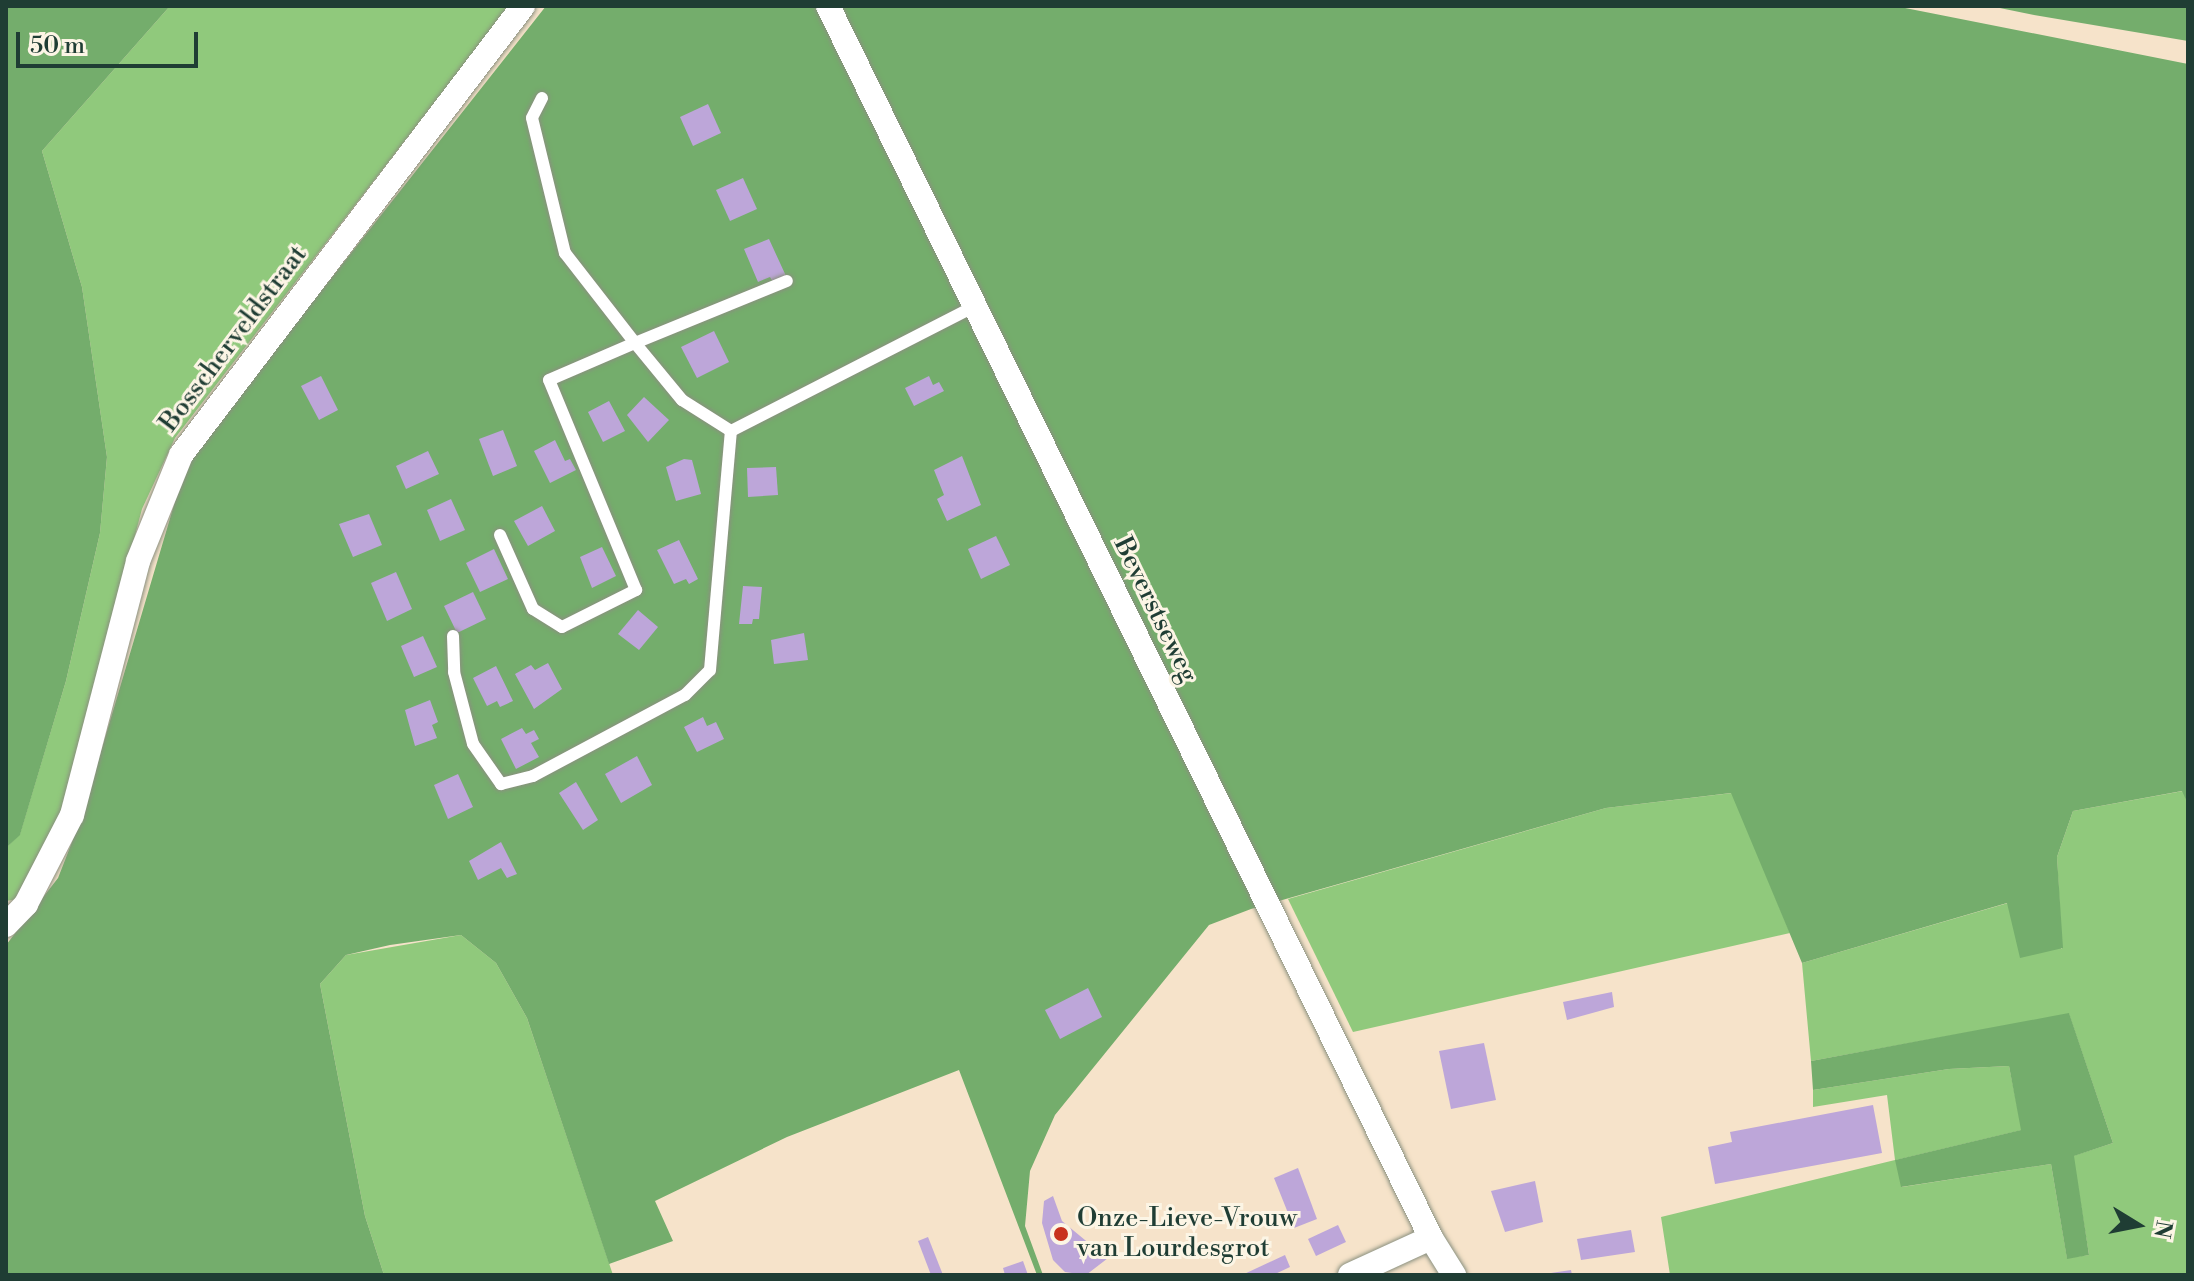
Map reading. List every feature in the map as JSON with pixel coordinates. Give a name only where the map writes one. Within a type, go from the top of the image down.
[{"type":"street","name":"Bosscherveldstraat","points":[[6,925],[26,904],[72,815],[138,561],[181,455],[523,6]]},
{"type":"street","name":"Beverstseweg","points":[[828,6],[1431,1238],[1454,1275]]},
{"type":"street","points":[[1350,1275],[1431,1238]]},
{"type":"lane","points":[[542,98],[532,118],[565,253],[682,400],[731,431]]},
{"type":"lane","points":[[500,535],[533,609],[562,627],[636,590],[549,380],[787,281]]},
{"type":"lane","points":[[731,431],[975,306]]},
{"type":"lane","points":[[453,636],[454,672],[473,744],[501,784],[533,776],[685,695],[710,670],[731,431]]},
{"type":"green space","points":[[6,6],[170,6],[42,151],[82,287],[107,457],[100,533],[66,681],[20,835],[6,848]]},
{"type":"green space","points":[[170,6],[509,6],[175,438],[142,509],[61,814],[18,899],[6,901],[6,848],[20,834],[66,681],[100,533],[107,457],[82,287],[42,151]]},
{"type":"green space","points":[[546,6],[1895,6],[2188,64],[2188,804],[2182,791],[2073,811],[2057,857],[2063,948],[2020,958],[2007,903],[1802,963],[1731,793],[1606,808],[1251,909],[1209,925],[1055,1115],[1030,1171],[1025,1226],[1043,1275],[1037,1275],[959,1070],[787,1137],[655,1201],[673,1241],[609,1264],[527,1018],[496,963],[461,935],[390,945],[346,955],[320,984],[365,1216],[384,1275],[6,1275],[6,945],[58,878],[81,819],[187,461]]},
{"type":"green space","points":[[1990,6],[2188,6],[2188,41],[2034,15]]},
{"type":"green space","points":[[2183,791],[2188,804],[2188,1275],[1670,1275],[1661,1217],[1895,1160],[1887,1095],[1813,1107],[1813,1090],[1949,1069],[2009,1066],[2022,1130],[1896,1160],[1902,1187],[2051,1164],[2067,1258],[2089,1255],[2073,1156],[2113,1143],[2069,1014],[1811,1061],[1802,963],[2008,903],[2062,949],[2057,857],[2073,811]]},
{"type":"green space","points":[[1732,793],[1790,933],[1353,1032],[1288,899],[1606,808]]},
{"type":"green space","points":[[461,935],[496,963],[527,1018],[613,1275],[384,1275],[365,1216],[320,984],[346,955]]},
{"type":"green space","points":[[2069,1013],[2113,1143],[2074,1156],[2089,1255],[2067,1259],[2051,1164],[1901,1187],[1895,1160],[2021,1130],[2009,1066],[1949,1069],[1813,1090],[1811,1061]]},
{"type":"building","points":[[708,104],[721,133],[693,146],[680,117]]},
{"type":"building","points":[[743,178],[757,209],[730,221],[716,190]]},
{"type":"building","points":[[769,239],[786,276],[773,282],[770,277],[758,282],[744,249]]},
{"type":"building","points":[[714,331],[729,362],[697,378],[681,347]]},
{"type":"building","points":[[321,376],[338,410],[319,420],[301,386]]},
{"type":"building","points":[[929,376],[933,385],[939,382],[944,391],[914,406],[905,388]]},
{"type":"building","points":[[644,397],[669,420],[648,442],[627,415]]},
{"type":"building","points":[[609,401],[625,431],[603,442],[588,412]]},
{"type":"building","points":[[503,430],[517,466],[493,476],[479,439]]},
{"type":"building","points":[[555,440],[565,461],[570,459],[576,470],[550,483],[534,451]]},
{"type":"building","points":[[428,451],[439,474],[406,489],[396,466]]},
{"type":"building","points":[[962,456],[981,505],[947,521],[937,499],[944,495],[934,470]]},
{"type":"building","points":[[684,459],[692,460],[701,494],[676,501],[666,467]]},
{"type":"building","points":[[776,467],[778,495],[748,497],[747,468]]},
{"type":"building","points":[[451,499],[465,530],[440,541],[427,510]]},
{"type":"building","points":[[542,506],[555,531],[528,546],[514,521]]},
{"type":"building","points":[[369,514],[382,545],[353,557],[339,524]]},
{"type":"building","points":[[996,536],[1010,565],[981,579],[968,549]]},
{"type":"building","points":[[679,540],[698,579],[689,584],[686,579],[674,584],[657,550]]},
{"type":"building","points":[[602,547],[616,576],[592,588],[580,557]]},
{"type":"building","points":[[494,549],[508,579],[480,592],[466,563]]},
{"type":"building","points":[[396,572],[412,609],[387,621],[371,583]]},
{"type":"building","points":[[743,586],[762,587],[759,619],[753,619],[752,624],[739,624]]},
{"type":"building","points":[[473,592],[486,619],[457,633],[444,606]]},
{"type":"building","points":[[638,610],[658,627],[639,650],[618,634]]},
{"type":"building","points":[[804,633],[808,660],[774,664],[771,640]]},
{"type":"building","points":[[423,636],[437,667],[414,677],[401,646]]},
{"type":"building","points":[[548,663],[562,689],[534,709],[515,674],[531,665],[535,670]]},
{"type":"building","points":[[496,666],[513,701],[500,707],[497,701],[487,706],[473,678]]},
{"type":"building","points":[[430,700],[438,722],[432,725],[437,738],[415,746],[405,710]]},
{"type":"building","points":[[703,717],[707,726],[716,722],[724,739],[697,752],[684,727]]},
{"type":"building","points":[[522,728],[526,734],[534,730],[539,739],[531,743],[539,757],[516,769],[501,739]]},
{"type":"building","points":[[637,756],[652,785],[621,803],[605,774]]},
{"type":"building","points":[[458,774],[473,807],[448,819],[434,785]]},
{"type":"building","points":[[576,782],[598,820],[583,830],[559,793]]},
{"type":"building","points":[[501,842],[517,874],[507,878],[501,868],[478,880],[469,861]]},
{"type":"building","points":[[1088,988],[1102,1017],[1060,1039],[1045,1010]]},
{"type":"building","points":[[1612,992],[1614,1007],[1567,1020],[1563,1002]]},
{"type":"building","points":[[1484,1043],[1496,1100],[1451,1109],[1439,1051]]},
{"type":"building","points":[[1873,1105],[1882,1153],[1715,1184],[1708,1147],[1732,1142],[1730,1132]]},
{"type":"building","points":[[1298,1168],[1317,1219],[1294,1228],[1274,1178]]},
{"type":"building","points":[[1535,1181],[1543,1222],[1505,1232],[1491,1191]]},
{"type":"building","name":"Onze-Lieve-Vrouw van Lourdesgrot","points":[[1053,1196],[1062,1221],[1091,1245],[1106,1247],[1112,1255],[1086,1275],[1065,1272],[1053,1260],[1042,1223],[1044,1201]]},
{"type":"building","points":[[1338,1225],[1346,1242],[1316,1256],[1308,1239]]},
{"type":"building","points":[[1631,1230],[1635,1252],[1581,1260],[1577,1239]]},
{"type":"building","points":[[928,1237],[943,1275],[931,1275],[918,1241]]},
{"type":"building","points":[[1285,1255],[1290,1267],[1273,1275],[1242,1275]]},
{"type":"building","points":[[1023,1261],[1028,1275],[1005,1275],[1003,1268]]},
{"type":"building","points":[[1571,1270],[1572,1275],[1551,1275],[1551,1273]]},
{"type":"place","name":"Onze-Lieve-Vrouw van Lourdesgrot","points":[[1061,1234]]}]
